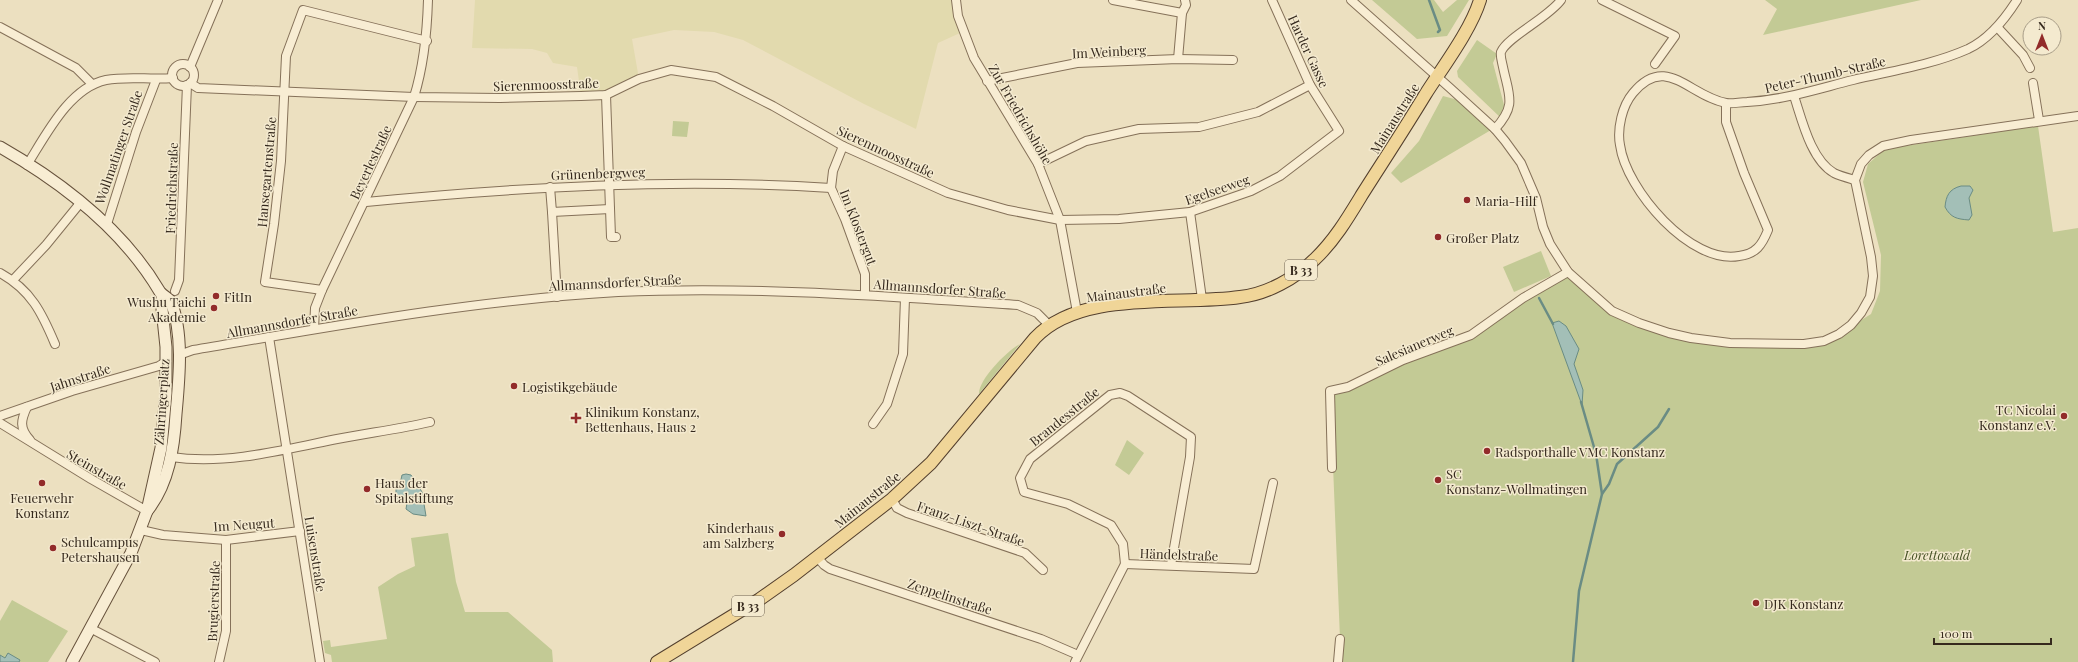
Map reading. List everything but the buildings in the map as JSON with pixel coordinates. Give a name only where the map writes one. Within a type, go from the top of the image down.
[{"type":"main road","name":"Mainaustraße","points":[[658,662],[760,598],[817,557],[892,499],[931,462],[1035,338],[1050,326],[1077,312],[1104,306],[1140,302],[1240,297],[1263,291],[1282,282],[1315,259],[1343,225],[1467,27],[1480,0]]},
{"type":"main road","name":"Wollmatinger Straße","points":[[0,147],[81,202]]},
{"type":"main road","name":"Zähringerplatz","points":[[81,202],[107,224],[136,256],[162,295],[170,300],[174,315],[178,355],[175,430],[171,457],[161,492],[148,511]]},
{"type":"main road","name":"Zähringerplatz","points":[[71,660],[112,590],[141,530],[148,511],[163,434],[167,361],[162,295]]},
{"type":"main road","points":[[167,361],[178,355]]},
{"type":"street","name":"Friedrichstraße","points":[[175,291],[179,280],[189,84],[194,73],[190,67],[218,0]]},
{"type":"street","name":"Beyerlestraße","points":[[314,329],[315,308],[322,290],[366,202],[414,97],[420,78],[427,41],[428,0]]},
{"type":"street","name":"Zur Friedrichshöhe","points":[[956,0],[963,32],[974,58],[1038,164],[1060,220],[1077,312]]},
{"type":"street","points":[[1113,0],[1182,14]]},
{"type":"street","points":[[1178,59],[1182,14],[1186,5],[1185,0]]},
{"type":"street","name":"Harder Gasse","points":[[1272,0],[1310,85],[1339,131]]},
{"type":"street","points":[[1351,0],[1495,129],[1521,163],[1536,198],[1543,227],[1550,244],[1568,272],[1612,311],[1639,323],[1668,333],[1730,343],[1804,344],[1824,341],[1839,334],[1851,325],[1862,313],[1870,297],[1873,276],[1871,257],[1855,180],[1861,164],[1869,155],[1882,146],[2039,120],[2078,116]]},
{"type":"street","points":[[1495,129],[1504,119],[1509,110],[1510,98],[1500,54],[1505,44],[1538,22],[1556,7],[1561,0]]},
{"type":"street","points":[[1602,0],[1675,36],[1655,64]]},
{"type":"street","name":"Peter-Thumb-Straße","points":[[1726,103],[1726,122],[1744,174],[1768,230],[1762,244],[1750,255],[1730,258],[1710,254],[1686,241],[1654,208],[1631,175],[1620,148],[1618,129],[1632,94],[1645,80],[1654,75],[1673,77],[1698,92],[1726,103],[1760,102],[1794,96],[1924,63],[1969,48],[1998,28],[2017,0]]},
{"type":"street","name":"Hansegartenstraße","points":[[322,290],[265,282],[277,197],[286,56],[303,10],[427,41]]},
{"type":"street","points":[[0,27],[76,68],[92,84]]},
{"type":"street","points":[[1998,28],[2023,55],[2030,68]]},
{"type":"street","name":"Im Weinberg","points":[[987,81],[1076,64],[1178,59],[1234,60]]},
{"type":"street","points":[[189,84],[177,84],[173,78],[173,72],[178,66],[184,64],[190,67]]},
{"type":"street","name":"Sierenmoosstraße","points":[[189,84],[198,88],[284,92],[414,97],[500,98],[606,95],[638,79],[671,70],[716,77],[773,106],[843,146],[948,193],[1008,210],[1060,220]]},
{"type":"street","points":[[27,165],[67,105],[92,84],[120,79],[156,80],[173,78]]},
{"type":"street","name":"Wollmatinger Straße","points":[[107,224],[136,132],[156,80]]},
{"type":"street","points":[[2033,83],[2039,120]]},
{"type":"street","points":[[1038,164],[1086,141],[1139,129],[1199,127],[1258,112],[1310,85]]},
{"type":"street","points":[[606,95],[611,237],[616,237]]},
{"type":"street","points":[[1794,96],[1808,138],[1821,161],[1834,173],[1855,180]]},
{"type":"street","name":"Egelseeweg","points":[[1060,220],[1119,219],[1190,212],[1251,191],[1280,176],[1339,131]]},
{"type":"street","name":"Im Klostergut","points":[[843,146],[833,171],[831,188],[845,219],[864,274],[865,295]]},
{"type":"street","name":"Grünenbergweg","points":[[366,202],[550,187],[610,184],[695,183],[831,188]]},
{"type":"street","points":[[550,187],[557,297]]},
{"type":"street","points":[[13,280],[46,245],[81,202]]},
{"type":"street","points":[[552,212],[610,209]]},
{"type":"street","points":[[1190,212],[1202,299]]},
{"type":"street","name":"Salesianerweg","points":[[1332,468],[1330,391],[1348,387],[1404,360],[1470,335],[1524,298],[1568,272]]},
{"type":"street","points":[[0,273],[13,280],[40,310],[55,344]]},
{"type":"street","name":"Allmannsdorfer Straße","points":[[178,355],[193,350],[314,329],[476,304],[619,292],[708,290],[865,295],[1018,305],[1037,313],[1050,326]]},
{"type":"street","points":[[873,424],[887,404],[903,354],[905,298]]},
{"type":"street","name":"Luisenstraße","points":[[270,337],[320,662]]},
{"type":"street","name":"Jahnstraße","points":[[0,416],[72,391],[159,366],[167,361]]},
{"type":"street","name":"Brandesstraße","points":[[1125,564],[1123,544],[1110,526],[1068,504],[1024,492],[1020,478],[1030,459],[1110,395],[1120,393],[1155,412],[1191,436],[1190,457],[1170,565]]},
{"type":"street","name":"Steinstraße","points":[[27,407],[21,421],[22,428],[24,434],[36,446]]},
{"type":"street","points":[[171,457],[216,460],[287,450],[430,422]]},
{"type":"street","name":"Steinstraße","points":[[0,424],[148,511]]},
{"type":"street","name":"Händelstraße","points":[[1076,658],[1125,564],[1254,569],[1273,483]]},
{"type":"street","name":"Franz-Liszt-Straße","points":[[892,499],[897,508],[906,513],[1025,553],[1043,570]]},
{"type":"street","name":"Im Neugut","points":[[141,530],[163,535],[226,540],[300,531]]},
{"type":"street","name":"Brugierstraße","points":[[219,662],[226,631],[226,540]]},
{"type":"street","name":"Zeppelinstraße","points":[[817,557],[830,569],[1041,639],[1076,658]]},
{"type":"street","points":[[90,628],[154,662]]},
{"type":"street","points":[[1338,662],[1340,639]]},
{"type":"shaded area","points":[[475,0],[956,0],[960,33],[938,43],[916,129],[864,104],[743,40],[714,32],[674,30],[632,39],[639,79],[606,95],[581,96],[577,67],[553,63],[547,53],[532,49],[472,48]]},
{"type":"green space","points":[[1372,0],[1434,0],[1443,12],[1457,0],[1469,0],[1447,36],[1417,39]]},
{"type":"green space","points":[[1765,0],[1921,0],[1763,35],[1777,9]]},
{"type":"green space","points":[[1477,40],[1497,54],[1493,63],[1504,105],[1502,119],[1458,77],[1457,71]]},
{"type":"green space","points":[[1443,96],[1458,100],[1491,130],[1401,183],[1391,173],[1419,141]]},
{"type":"green space","points":[[673,121],[689,122],[687,137],[672,136]]},
{"type":"green space","name":"Lorettowald","points":[[2038,126],[2053,232],[2078,228],[2078,662],[1338,662],[1340,639],[1330,391],[1471,335],[1568,272],[1613,311],[1691,338],[1804,344],[1839,334],[1871,314],[1880,291],[1881,255],[1863,182],[1868,164],[1885,149]]},
{"type":"green space","points":[[1541,251],[1551,276],[1514,292],[1503,267]]},
{"type":"green space","points":[[1020,344],[979,394],[983,381],[988,374],[1008,352]]},
{"type":"green space","points":[[1127,440],[1144,453],[1129,475],[1115,465]]},
{"type":"green space","points":[[448,533],[456,582],[465,612],[508,612],[552,650],[553,662],[332,662],[331,655],[325,653],[323,641],[330,640],[331,647],[387,639],[378,587],[398,574],[415,566],[411,538]]},
{"type":"green space","points":[[12,600],[68,631],[48,662],[0,662],[0,621]]},
{"type":"water","points":[[1961,186],[1970,186],[1973,190],[1969,198],[1972,215],[1969,220],[1955,217],[1950,214],[1945,207],[1946,200],[1951,191]]},
{"type":"water","points":[[1559,321],[1566,326],[1579,349],[1574,364],[1583,390],[1582,405],[1552,323]]},
{"type":"water","points":[[402,475],[411,475],[422,492],[426,516],[413,514],[406,509],[407,503],[400,503],[396,496],[396,486],[400,484]]},
{"type":"water","points":[[8,653],[20,660],[19,662],[0,662],[0,655],[5,658]]},
{"type":"waterway","points":[[1429,0],[1440,30],[1438,32]]},
{"type":"waterway","points":[[1539,298],[1553,324]]},
{"type":"waterway","points":[[1581,402],[1596,454],[1602,494]]},
{"type":"waterway","points":[[1573,662],[1579,591],[1602,494],[1609,484],[1617,464],[1658,427],[1669,409]]},
{"type":"place","name":"Maria-Hilf","points":[[1467,200]]},
{"type":"place","name":"Großer Platz","points":[[1438,237]]},
{"type":"place","name":"FitIn","points":[[216,296]]},
{"type":"place","name":"Wushu Taichi Akademie","points":[[214,308]]},
{"type":"place","name":"Logistikgebäude","points":[[514,386]]},
{"type":"place","name":"TC Nicolai Konstanz e.V.","points":[[2064,416]]},
{"type":"place","name":"Klinikum Konstanz, Bettenhaus, Haus 2","points":[[576,418]]},
{"type":"place","name":"Radsporthalle VMC Konstanz","points":[[1487,451]]},
{"type":"place","name":"SC Konstanz-Wollmatingen","points":[[1438,480]]},
{"type":"place","name":"Feuerwehr Konstanz","points":[[42,483]]},
{"type":"place","name":"Haus der Spitalstiftung","points":[[367,489]]},
{"type":"place","name":"Kinderhaus am Salzberg","points":[[782,534]]},
{"type":"place","name":"Schulcampus Petershausen","points":[[53,548]]},
{"type":"place","name":"DJK Konstanz","points":[[1756,603]]}]
